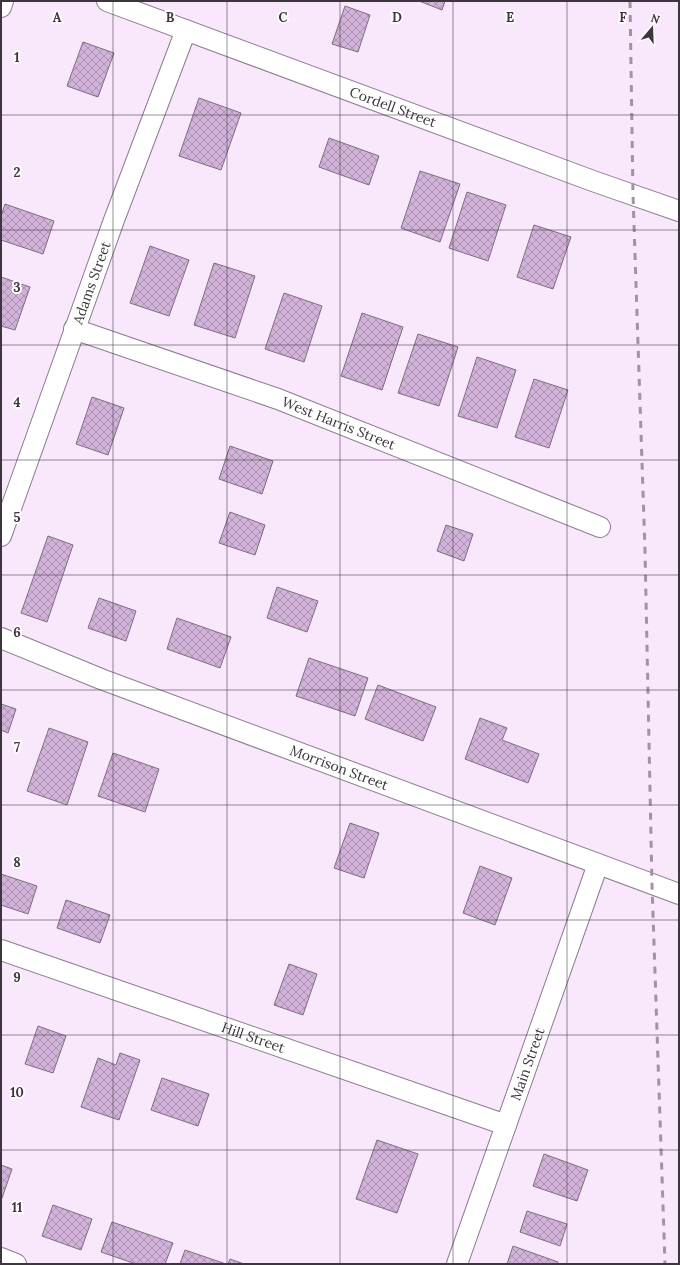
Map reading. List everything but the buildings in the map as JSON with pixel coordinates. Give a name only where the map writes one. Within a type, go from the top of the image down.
[{"type":"street","points":[[1,7],[3,1]]},
{"type":"street","name":"Cordell Street","points":[[107,1],[585,178],[679,211]]},
{"type":"street","name":"Adams Street","points":[[1,536],[74,329],[186,30]]},
{"type":"street","name":"West Harris Street","points":[[74,329],[278,399],[600,528]]},
{"type":"street","name":"Morrison Street","points":[[1,638],[101,679],[679,894]]},
{"type":"street","name":"Main Street","points":[[457,1264],[598,864]]},
{"type":"street","name":"Hill Street","points":[[1,950],[506,1125]]},
{"type":"street","points":[[1,1258],[16,1264]]},
{"type":"railway","points":[[630,1],[633,195],[645,551],[652,885],[665,1264]]}]
